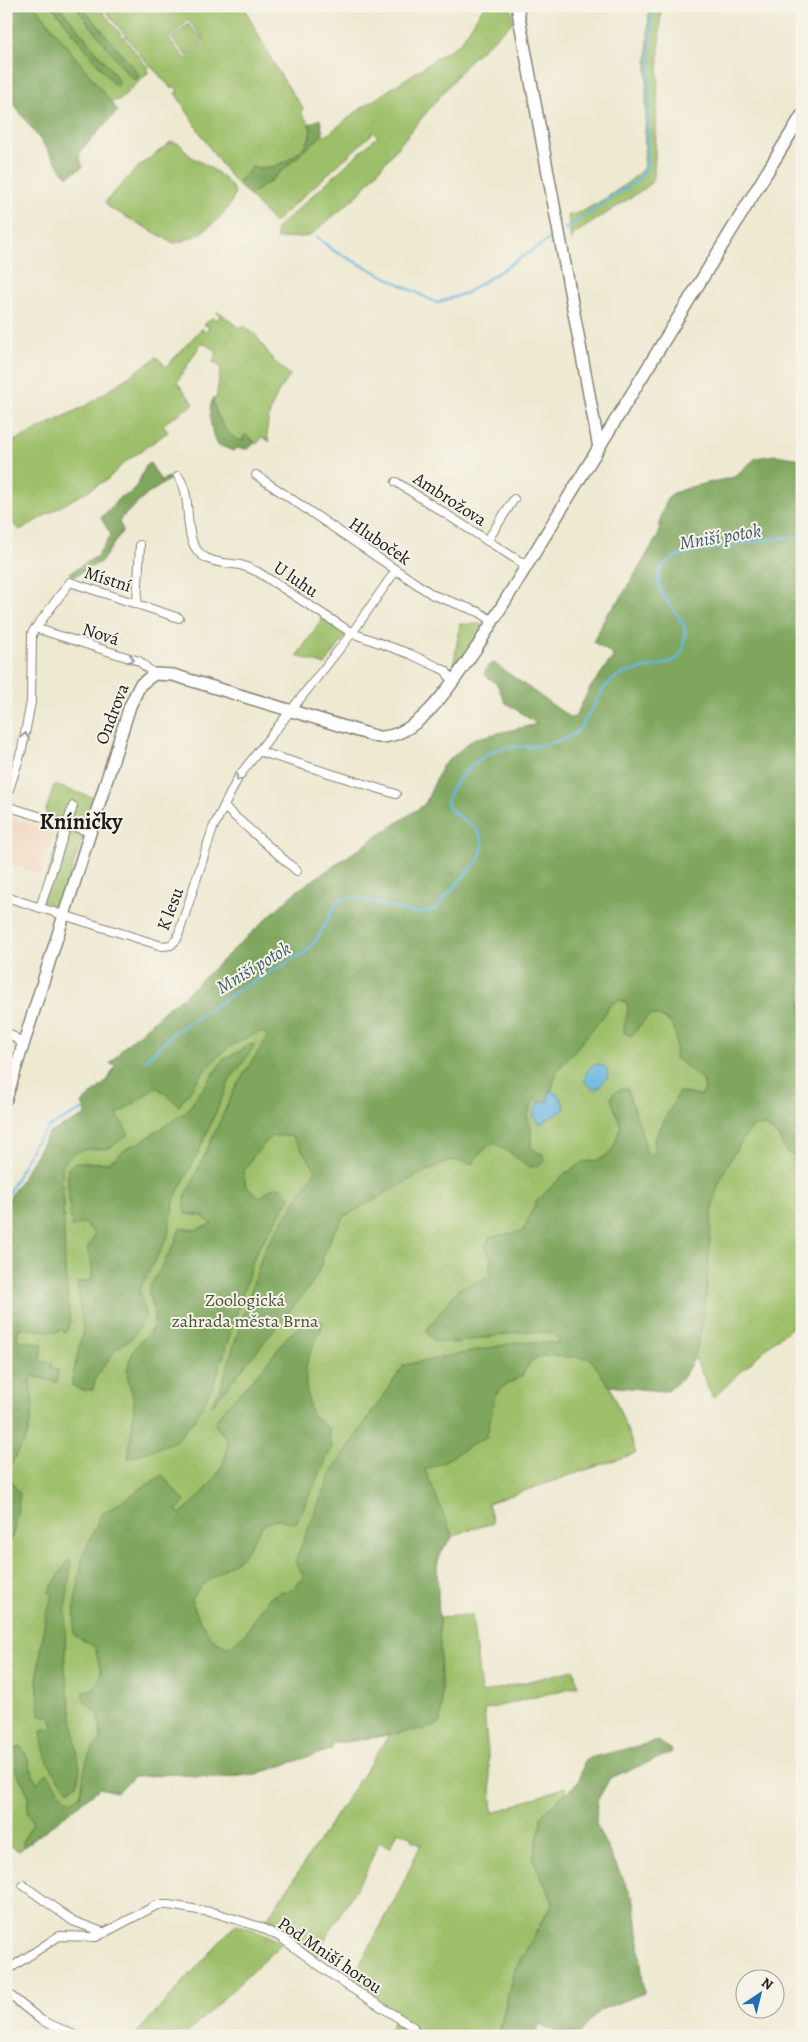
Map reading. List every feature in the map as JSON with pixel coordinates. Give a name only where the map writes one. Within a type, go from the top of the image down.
[{"type":"street","points":[[516,6],[599,448]]},
{"type":"street","name":"Ondrova","points":[[6,1099],[134,697],[144,680],[154,674],[186,678],[362,734],[378,737],[393,737],[416,722],[452,682],[493,621],[802,115]]},
{"type":"street","name":"Hluboček","points":[[256,475],[433,595],[479,612],[493,621]]},
{"type":"street","name":"U luhu","points":[[178,476],[184,484],[192,540],[204,556],[217,563],[241,565],[258,572],[352,633],[410,654],[446,671],[452,682]]},
{"type":"street","name":"Ambrožova","points":[[396,482],[527,566]]},
{"type":"street","name":"Ambrožova","points":[[487,541],[514,498]]},
{"type":"street","name":"Místní","points":[[137,604],[140,545]]},
{"type":"street","name":"K lesu","points":[[6,897],[162,946],[171,945],[177,940],[213,828],[239,776],[352,633],[396,570]]},
{"type":"street","name":"Místní","points":[[35,628],[68,579],[179,618]]},
{"type":"street","points":[[6,799],[22,749],[31,702],[32,633],[35,628]]},
{"type":"street","name":"Nová","points":[[35,628],[139,661],[154,674]]},
{"type":"street","points":[[258,751],[396,794]]},
{"type":"street","points":[[6,806],[90,832]]},
{"type":"street","points":[[40,908],[72,806]]},
{"type":"street","points":[[224,807],[297,872]]},
{"type":"street","points":[[6,1031],[24,1044]]},
{"type":"street","points":[[23,1885],[72,1922],[105,1932]]},
{"type":"street","name":"Pod Mniší horou","points":[[6,1971],[59,1936],[96,1937],[157,1905],[169,1905],[216,1913],[258,1926],[280,1937],[342,1982],[413,2027],[417,2036]]},
{"type":"street","points":[[6,1992],[41,2020],[76,2036]]},
{"type":"shaded area","points":[[11,818],[55,832],[41,874],[6,863],[6,833]]},
{"type":"green space","points":[[6,6],[35,6],[118,111],[81,150],[79,156],[83,167],[67,177],[6,93]]},
{"type":"green space","points":[[35,6],[52,6],[117,87],[118,85],[59,6],[75,6],[128,73],[139,75],[81,6],[98,6],[148,68],[148,73],[119,100],[110,102]]},
{"type":"green space","points":[[52,6],[59,6],[114,73],[119,83],[118,86],[115,86]]},
{"type":"green space","points":[[75,6],[81,6],[137,72],[139,76],[137,79],[128,74]]},
{"type":"green space","points":[[102,6],[244,6],[286,84],[303,108],[301,113],[311,128],[307,143],[297,154],[278,165],[267,168],[252,167],[237,184],[212,151],[175,93],[178,91],[175,86],[172,89],[144,59]],"holes":[[[188,20],[206,41],[186,59],[169,40]]]},
{"type":"green space","points":[[484,6],[511,6],[513,22],[470,60],[358,195],[310,236],[277,239],[276,229],[378,136],[374,132],[274,223],[249,195],[268,183],[323,134],[326,136],[356,112],[461,42]]},
{"type":"green space","points":[[649,6],[661,6],[654,179],[647,187],[573,235],[571,242],[568,215],[575,214],[597,204],[631,180],[644,167]]},
{"type":"green space","points":[[188,24],[204,40],[187,56],[172,39]]},
{"type":"green space","points":[[320,119],[323,134],[268,183],[249,195],[237,184],[252,167],[270,168],[293,157],[309,138],[311,131],[309,124]]},
{"type":"green space","points":[[171,142],[181,145],[189,155],[222,176],[235,192],[227,209],[211,225],[193,237],[174,243],[110,208],[105,202],[138,167]]},
{"type":"green space","points":[[219,312],[238,327],[245,327],[255,334],[274,361],[291,376],[281,388],[272,407],[267,427],[267,436],[270,442],[262,437],[257,444],[252,439],[240,441],[235,439],[226,430],[218,416],[213,398],[216,399],[221,367],[213,362],[217,352],[202,342],[177,382],[194,404],[163,424],[168,432],[125,462],[108,479],[20,530],[6,517],[6,445],[89,404],[157,357],[166,367],[202,328],[202,331],[207,331],[209,326],[204,325],[213,317],[213,320],[218,319],[220,316],[217,313]]},
{"type":"green space","points":[[213,398],[219,418],[228,432],[238,440],[244,440],[243,437],[246,435],[255,443],[248,449],[237,448],[233,451],[216,444],[210,421],[210,409]]},
{"type":"green space","points":[[775,455],[802,459],[802,1159],[786,1152],[778,1136],[765,1126],[754,1126],[728,1163],[713,1206],[704,1310],[699,1338],[691,1363],[679,1382],[662,1391],[609,1386],[590,1358],[541,1356],[531,1361],[522,1376],[504,1386],[495,1395],[487,1436],[443,1462],[425,1470],[453,1537],[443,1549],[437,1564],[442,1707],[440,1722],[434,1727],[332,1744],[332,1749],[256,1774],[221,1778],[173,1774],[134,1777],[117,1792],[100,1788],[24,1847],[22,1842],[33,1823],[28,1813],[28,1794],[16,1771],[16,1748],[21,1747],[24,1751],[37,1783],[47,1773],[63,1795],[71,1801],[80,1796],[88,1759],[95,1746],[101,1740],[99,1715],[82,1698],[84,1691],[95,1688],[101,1673],[95,1647],[74,1635],[75,1603],[83,1555],[101,1515],[162,1475],[185,1502],[176,1510],[181,1514],[213,1481],[224,1461],[227,1439],[214,1424],[223,1410],[264,1367],[288,1336],[312,1315],[323,1322],[306,1366],[307,1394],[311,1414],[328,1428],[332,1448],[296,1523],[276,1519],[263,1525],[243,1556],[201,1586],[191,1599],[199,1619],[213,1640],[228,1648],[245,1634],[269,1598],[282,1591],[292,1590],[304,1577],[295,1561],[332,1471],[404,1365],[519,1342],[560,1343],[553,1333],[524,1331],[455,1343],[434,1341],[426,1331],[458,1289],[491,1276],[489,1267],[492,1259],[485,1249],[490,1237],[523,1231],[536,1202],[563,1175],[583,1162],[598,1160],[606,1156],[613,1148],[621,1126],[611,1099],[614,1093],[624,1088],[627,1089],[641,1129],[646,1153],[651,1156],[654,1154],[654,1140],[679,1092],[701,1096],[705,1089],[703,1080],[675,1058],[676,1041],[674,1028],[666,1019],[649,1015],[631,1036],[624,1033],[628,1011],[627,1003],[620,1000],[611,1004],[603,1017],[557,1071],[548,1102],[540,1102],[536,1097],[527,1116],[531,1128],[531,1146],[537,1152],[543,1154],[545,1161],[539,1166],[530,1167],[494,1142],[479,1154],[473,1164],[452,1160],[422,1173],[345,1216],[332,1235],[316,1277],[211,1407],[222,1383],[264,1250],[316,1170],[292,1136],[272,1136],[255,1154],[243,1172],[246,1186],[260,1197],[274,1187],[283,1188],[291,1196],[255,1254],[216,1379],[195,1419],[176,1441],[128,1459],[134,1405],[127,1371],[132,1354],[152,1327],[154,1319],[153,1307],[148,1290],[175,1243],[180,1228],[195,1230],[212,1224],[202,1216],[185,1214],[185,1198],[235,1088],[268,1036],[261,1032],[234,1044],[223,1052],[213,1061],[179,1106],[157,1087],[117,1115],[129,1134],[108,1149],[87,1149],[74,1153],[62,1165],[65,1269],[70,1324],[66,1332],[60,1329],[59,1332],[19,1328],[17,1340],[43,1344],[40,1361],[52,1363],[51,1369],[58,1370],[57,1382],[33,1376],[30,1382],[33,1407],[27,1437],[10,1466],[12,1483],[20,1494],[14,1531],[6,1551],[6,1204],[49,1133],[87,1115],[82,1103],[107,1081],[116,1065],[110,1064],[124,1047],[171,1005],[182,998],[295,892],[425,804],[442,766],[473,739],[537,724],[505,702],[497,684],[484,674],[488,666],[494,663],[571,718],[575,717],[590,688],[613,657],[611,653],[593,642],[607,614],[620,599],[659,534],[661,515],[668,497],[673,493],[694,486],[734,477],[756,458]]},
{"type":"green space","points":[[150,463],[161,481],[168,477],[170,479],[148,494],[121,518],[119,522],[123,530],[102,561],[73,577],[70,573],[97,556],[111,535],[101,518],[120,497],[129,494],[137,485],[146,466]]},
{"type":"green space","points":[[322,619],[347,634],[325,665],[297,656]]},
{"type":"green space","points":[[460,624],[481,624],[483,630],[458,666],[454,662]]},
{"type":"green space","points":[[54,785],[95,798],[86,826],[45,813]]},
{"type":"green space","points":[[60,828],[83,836],[60,907],[39,901],[62,830]]},
{"type":"green space","name":"Zoologická zahrada města Brna","points":[[626,968],[802,1144],[802,1320],[774,1341],[713,1398],[695,1358],[681,1378],[667,1391],[610,1386],[636,1453],[488,1503],[493,1523],[461,1533],[452,1538],[445,1546],[436,1575],[438,1617],[472,1615],[481,1693],[574,1670],[578,1686],[484,1710],[493,1813],[565,1787],[566,1792],[541,1816],[533,1859],[553,1902],[513,1973],[498,2036],[385,2036],[395,2019],[349,1984],[396,1898],[421,1844],[411,1840],[412,1837],[398,1831],[391,1847],[379,1842],[365,1874],[323,1942],[315,1960],[263,1925],[389,1735],[332,1744],[332,1749],[256,1774],[221,1778],[173,1774],[134,1777],[117,1792],[100,1788],[19,1851],[6,1843],[6,1204],[49,1133],[87,1115],[85,1112],[176,1046]]},
{"type":"green space","points":[[252,1044],[255,1045],[230,1080],[198,1153],[175,1197],[167,1239],[139,1289],[146,1317],[132,1338],[117,1348],[96,1377],[93,1390],[81,1390],[71,1385],[83,1329],[77,1283],[92,1280],[92,1264],[87,1250],[95,1234],[85,1223],[71,1227],[67,1170],[76,1162],[108,1163],[132,1145],[141,1142],[187,1111],[223,1060]]},
{"type":"green space","points":[[69,1559],[71,1565],[66,1603],[65,1669],[80,1771],[77,1784],[70,1790],[52,1770],[46,1756],[41,1730],[53,1728],[51,1716],[40,1716],[37,1680],[45,1619],[53,1594],[48,1592]]},
{"type":"green space","points":[[658,1741],[672,1750],[671,1753],[610,1778],[597,1801],[596,1825],[635,1903],[644,1993],[600,2010],[579,2034],[555,2032],[539,2025],[535,2036],[499,2036],[513,1973],[553,1902],[533,1859],[541,1816],[579,1781],[585,1759]]},
{"type":"green space","points":[[236,1924],[263,1933],[282,1943],[184,2036],[134,2036]]},
{"type":"water","points":[[599,1064],[607,1069],[608,1076],[598,1088],[593,1089],[585,1082],[586,1076],[592,1066]]},
{"type":"water","points":[[550,1090],[560,1096],[565,1109],[540,1124],[533,1115],[539,1102],[548,1102]]},
{"type":"waterway","points":[[565,229],[638,180],[647,169],[652,6]]},
{"type":"waterway","points":[[317,237],[334,251],[437,303],[466,293],[553,237]]},
{"type":"waterway","name":"Mniší potok","points":[[146,1060],[174,1033],[242,988],[306,952],[312,946],[341,898],[353,897],[415,914],[434,910],[478,861],[483,847],[481,836],[475,828],[457,816],[450,809],[447,802],[450,792],[463,774],[481,758],[499,749],[549,744],[571,736],[583,723],[602,691],[614,679],[629,672],[663,665],[681,655],[685,629],[678,615],[662,594],[659,586],[658,578],[661,569],[669,560],[680,555],[714,548],[802,537]]},
{"type":"waterway","name":"Mniší potok","points":[[6,1198],[34,1144],[49,1127],[82,1110]]},
{"type":"district","name":"Kníničky","points":[[81,821]]}]
